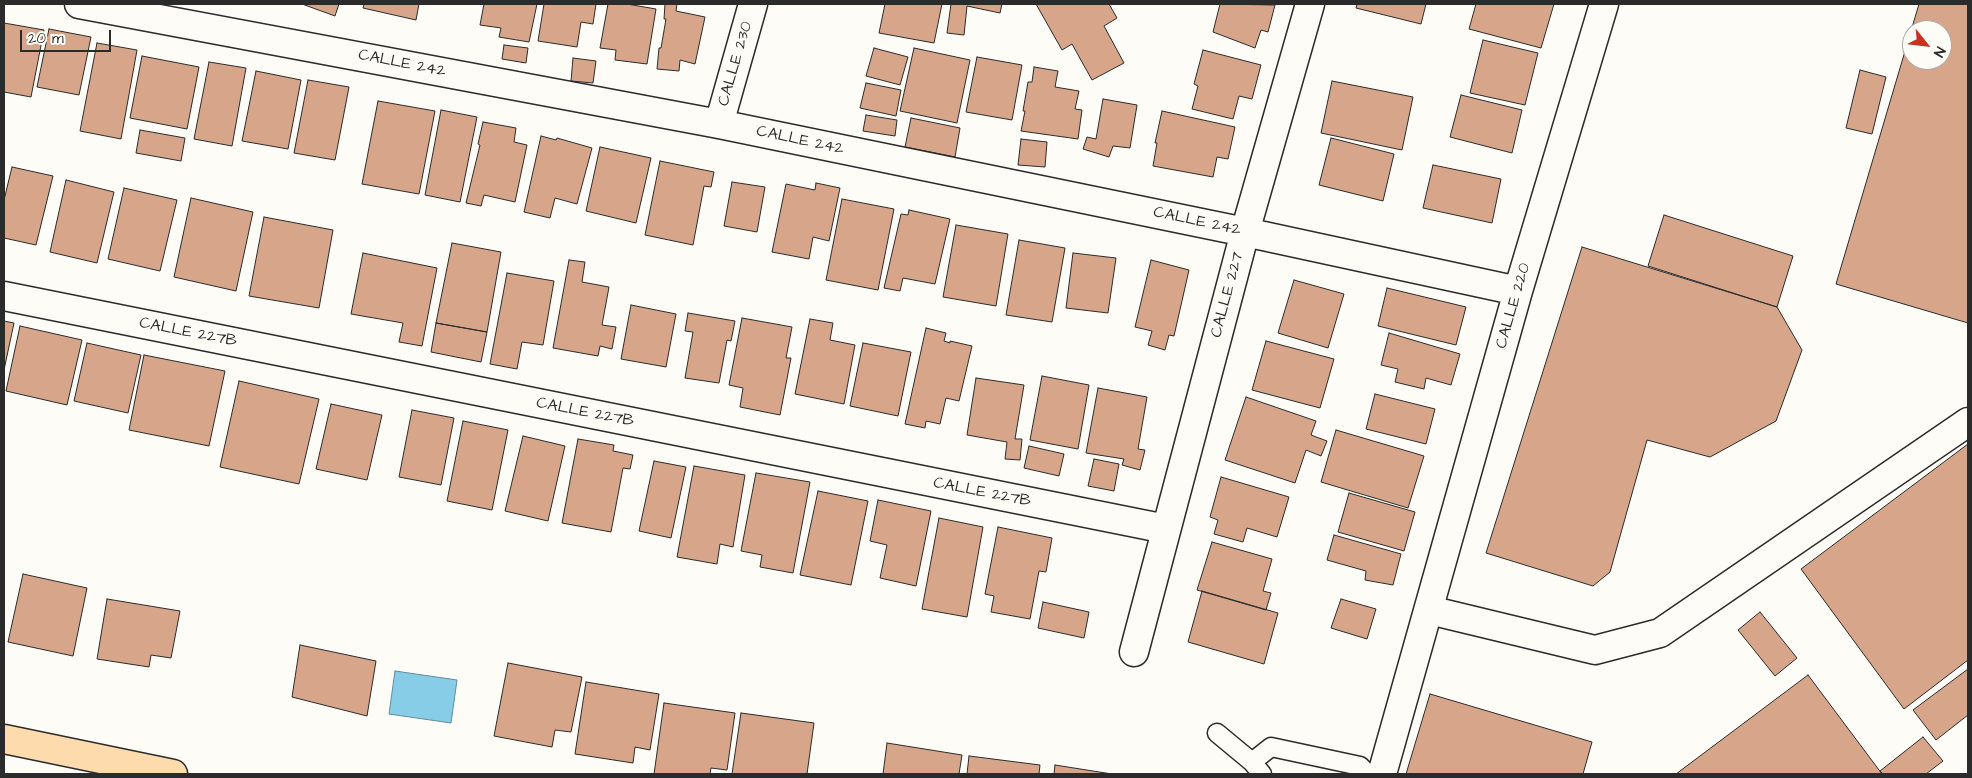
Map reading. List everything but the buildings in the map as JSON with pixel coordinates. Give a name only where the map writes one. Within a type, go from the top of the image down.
[{"type":"highway","points":[[4,739],[172,774]]},
{"type":"street","name":"CALLE 242","points":[[79,4],[212,15],[719,124],[1245,232],[1518,291]]},
{"type":"street","name":"CALLE 230","points":[[719,124],[753,4]]},
{"type":"street","name":"CALLE 227","points":[[1134,652],[1245,232],[1310,4]]},
{"type":"street","name":"CALLE 220","points":[[1382,774],[1518,291],[1604,4]]},
{"type":"street","name":"CALLE 227B","points":[[4,296],[1166,530]]},
{"type":"street","points":[[1429,610],[1595,650],[1660,633],[1968,422]]},
{"type":"lane","points":[[1217,733],[1257,768],[1271,747],[1360,766],[1368,774]]},
{"type":"water","points":[[395,671],[457,680],[451,723],[389,714]]}]
